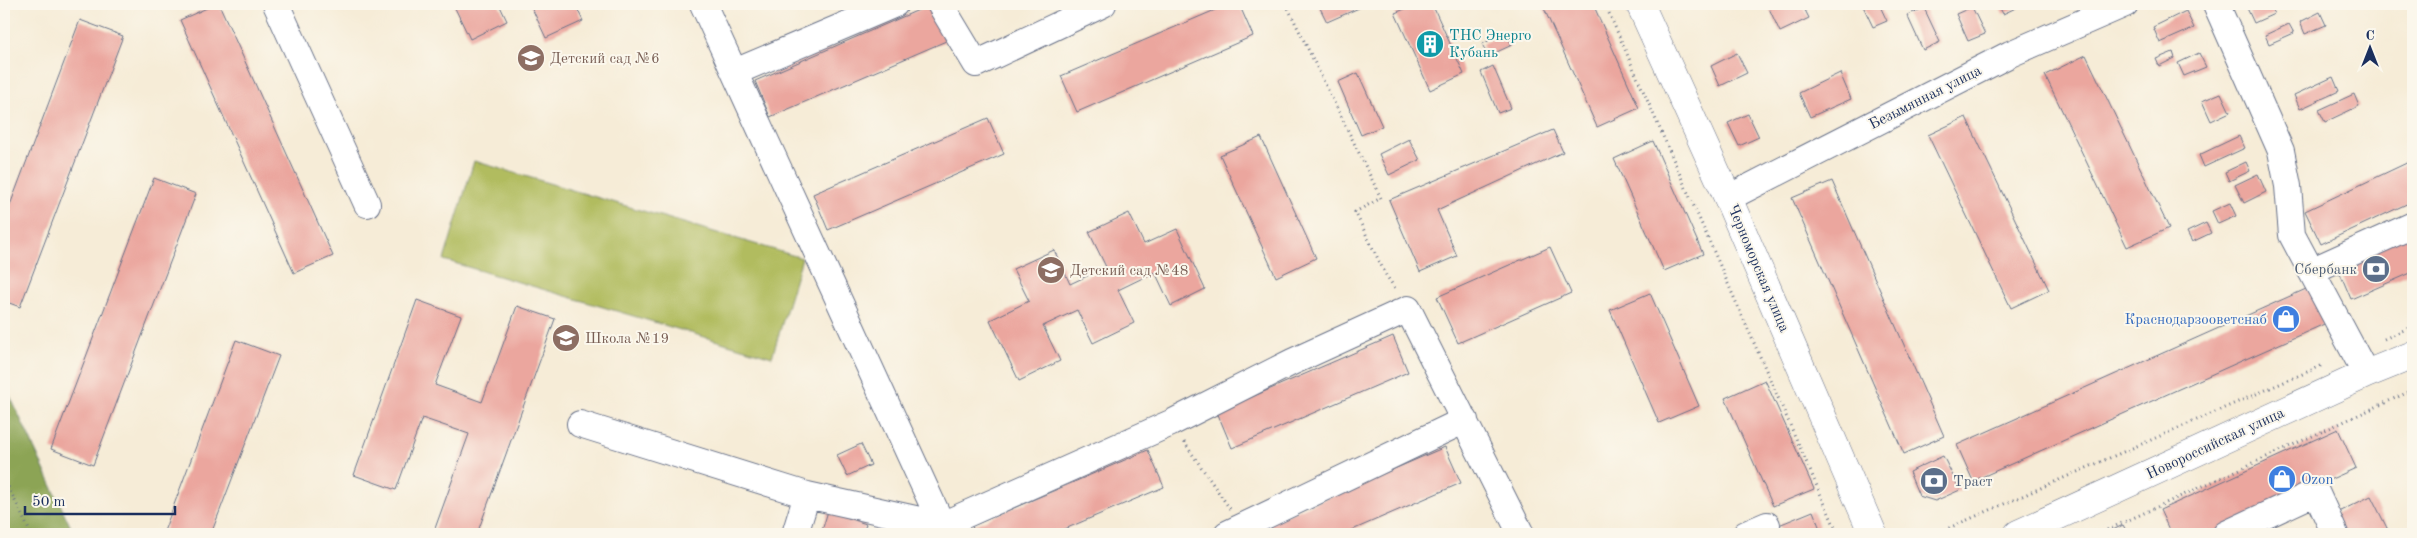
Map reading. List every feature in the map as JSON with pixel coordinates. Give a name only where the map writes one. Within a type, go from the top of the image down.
[{"type":"main road","name":"Черноморская улица","points":[[1640,4],[1728,198],[1873,534]]},
{"type":"main road","name":"Новороссийская улица","points":[[2018,534],[2360,363],[2413,355]]},
{"type":"lane","points":[[276,4],[366,204]]},
{"type":"lane","points":[[703,4],[944,530]]},
{"type":"lane","points":[[735,72],[895,4]]},
{"type":"lane","points":[[940,4],[976,64],[1103,4]]},
{"type":"lane","name":"Безымянная улица","points":[[1728,198],[2010,54],[2125,4]]},
{"type":"lane","points":[[2216,4],[2281,151],[2288,186],[2292,235],[2360,363]]},
{"type":"lane","points":[[2311,271],[2413,225]]},
{"type":"lane","points":[[580,424],[807,495],[944,530],[1171,423],[1292,362],[1408,309],[1466,420],[1521,534]]},
{"type":"lane","points":[[1234,530],[1466,420]]},
{"type":"lane","points":[[2230,533],[2316,492],[2335,534]]},
{"type":"lane","points":[[795,534],[807,495]]},
{"type":"path","points":[[1286,4],[1382,198],[1355,212],[1386,274],[1408,309]]},
{"type":"path","points":[[1605,4],[1838,534]]},
{"type":"path","points":[[1935,534],[2360,363],[2413,326]]},
{"type":"path","points":[[2098,534],[2413,390]]},
{"type":"path","points":[[1171,423],[1234,530]]},
{"type":"path","points":[[4,478],[31,534]]},
{"type":"path","points":[[1904,534],[1908,532],[1912,534]]},
{"type":"green space","points":[[474,161],[802,258],[772,357],[444,260]]},
{"type":"green space","points":[[4,383],[74,534],[4,534]]},
{"type":"building","points":[[219,4],[333,256],[294,273],[180,20]]},
{"type":"building","points":[[453,4],[499,4],[507,21],[470,39]]},
{"type":"building","points":[[530,4],[575,4],[583,21],[546,38]]},
{"type":"building","points":[[1229,4],[1239,4],[1253,36],[1077,112],[1061,76]]},
{"type":"building","points":[[1318,4],[1368,4],[1327,22]]},
{"type":"building","name":"ТНС Энерго Кубань","points":[[1417,4],[1432,4],[1464,74],[1430,90],[1395,13]]},
{"type":"building","points":[[1542,4],[1593,4],[1639,108],[1597,127]]},
{"type":"building","points":[[1767,4],[1802,4],[1809,18],[1780,32]]},
{"type":"building","points":[[1879,4],[1887,21],[1873,27],[1863,6]]},
{"type":"building","points":[[1998,4],[2019,4],[2020,6],[2003,14]]},
{"type":"building","points":[[2255,4],[2269,4],[2274,14],[2254,23],[2247,8]]},
{"type":"building","points":[[930,5],[946,41],[770,117],[755,81]]},
{"type":"building","points":[[1972,7],[1985,34],[1968,41],[1956,14]]},
{"type":"building","points":[[1924,8],[1940,42],[1923,50],[1907,15]]},
{"type":"building","points":[[2186,11],[2194,28],[2160,43],[2153,27]]},
{"type":"building","points":[[2320,12],[2326,25],[2305,34],[2300,22]]},
{"type":"building","points":[[80,20],[123,36],[20,307],[4,301],[4,221]]},
{"type":"building","points":[[2289,24],[2294,33],[2269,44],[2265,35]]},
{"type":"building","points":[[1506,33],[1512,45],[1488,56],[1482,44]]},
{"type":"building","points":[[2173,52],[2175,58],[2159,66],[2156,59]]},
{"type":"building","points":[[1737,53],[1747,73],[1720,86],[1711,66]]},
{"type":"building","points":[[2199,53],[2206,67],[2184,76],[2178,63]]},
{"type":"building","points":[[2086,55],[2169,228],[2127,247],[2045,75]]},
{"type":"building","points":[[1493,66],[1511,108],[1498,113],[1481,72]]},
{"type":"building","points":[[1358,73],[1382,126],[1361,135],[1338,82]]},
{"type":"building","points":[[1840,73],[1851,99],[1810,117],[1799,93]]},
{"type":"building","points":[[2333,77],[2339,91],[2300,109],[2294,95]]},
{"type":"building","points":[[2221,93],[2230,112],[2211,121],[2202,101]]},
{"type":"building","points":[[2354,94],[2359,106],[2325,122],[2319,110]]},
{"type":"building","points":[[1748,114],[1759,137],[1739,146],[1728,123]]},
{"type":"building","points":[[1966,117],[2049,290],[2011,308],[1928,135]]},
{"type":"building","points":[[988,118],[1004,154],[828,230],[813,194]]},
{"type":"building","points":[[1553,130],[1563,152],[1437,210],[1457,256],[1420,272],[1389,200]]},
{"type":"building","points":[[2239,136],[2245,148],[2204,167],[2199,155]]},
{"type":"building","points":[[1261,137],[1316,258],[1276,277],[1220,155]]},
{"type":"building","points":[[1409,139],[1420,160],[1389,175],[1379,154]]},
{"type":"building","points":[[1653,141],[1703,254],[1664,271],[1614,159]]},
{"type":"building","points":[[2413,160],[2413,201],[2321,244],[2305,211]]},
{"type":"building","points":[[2246,162],[2250,171],[2229,181],[2225,172]]},
{"type":"building","points":[[2258,174],[2266,192],[2244,203],[2235,185]]},
{"type":"building","points":[[154,178],[196,194],[93,465],[51,449]]},
{"type":"building","points":[[1832,181],[1944,436],[1904,454],[1792,198]]},
{"type":"building","points":[[2230,203],[2236,216],[2218,224],[2212,211]]},
{"type":"building","points":[[1129,213],[1144,244],[1177,229],[1205,289],[1171,306],[1155,272],[1118,290],[1134,323],[1093,343],[1077,310],[1043,326],[1060,361],[1019,381],[990,320],[1029,301],[1013,269],[1054,250],[1070,284],[1106,267],[1089,232]]},
{"type":"building","points":[[2206,223],[2211,233],[2192,242],[2187,232]]},
{"type":"building","name":"Сбербанк","points":[[2409,234],[2413,244],[2413,272],[2351,299],[2337,266]]},
{"type":"building","points":[[1550,247],[1571,293],[1458,343],[1437,297]]},
{"type":"building","points":[[2315,285],[2331,321],[1973,481],[1957,445]]},
{"type":"building","points":[[1650,293],[1699,406],[1659,423],[1610,310]]},
{"type":"building","points":[[417,300],[461,316],[435,385],[482,402],[517,306],[555,319],[477,534],[433,534],[469,434],[422,418],[396,490],[354,475]]},
{"type":"building","points":[[1393,336],[1408,372],[1232,448],[1217,412]]},
{"type":"building","points":[[236,340],[279,356],[211,534],[163,534]]},
{"type":"building","points":[[1765,380],[1814,489],[1773,506],[1725,398]]},
{"type":"building","points":[[2338,429],[2356,468],[2209,534],[2171,534],[2160,510]]},
{"type":"building","points":[[861,444],[871,465],[847,476],[837,455]]},
{"type":"building","points":[[1445,447],[1461,483],[1343,534],[1274,534],[1269,523]]},
{"type":"building","points":[[1148,450],[1164,487],[1053,534],[975,534],[972,526]]},
{"type":"building","name":"Траст","points":[[1943,456],[1960,490],[1935,501],[1919,496],[1909,472]]},
{"type":"building","points":[[2371,496],[2390,534],[2338,534],[2330,516]]},
{"type":"building","points":[[828,511],[866,524],[863,534],[821,534]]},
{"type":"building","points":[[1813,511],[1822,534],[1783,534],[1779,525]]},
{"type":"building","points":[[2123,525],[2128,534],[2105,534]]},
{"type":"place","name":"ТНС Энерго Кубань","points":[[1430,44]]},
{"type":"place","name":"Детский сад №6","points":[[531,58]]},
{"type":"place","name":"Сбербанк","points":[[2376,269]]},
{"type":"place","name":"Детский сад №48","points":[[1051,270]]},
{"type":"place","name":"Краснодарзооветснаб","points":[[2286,319]]},
{"type":"place","name":"Школа №19","points":[[566,338]]},
{"type":"place","name":"Ozon","points":[[2282,479]]},
{"type":"place","name":"Траст","points":[[1934,481]]}]
